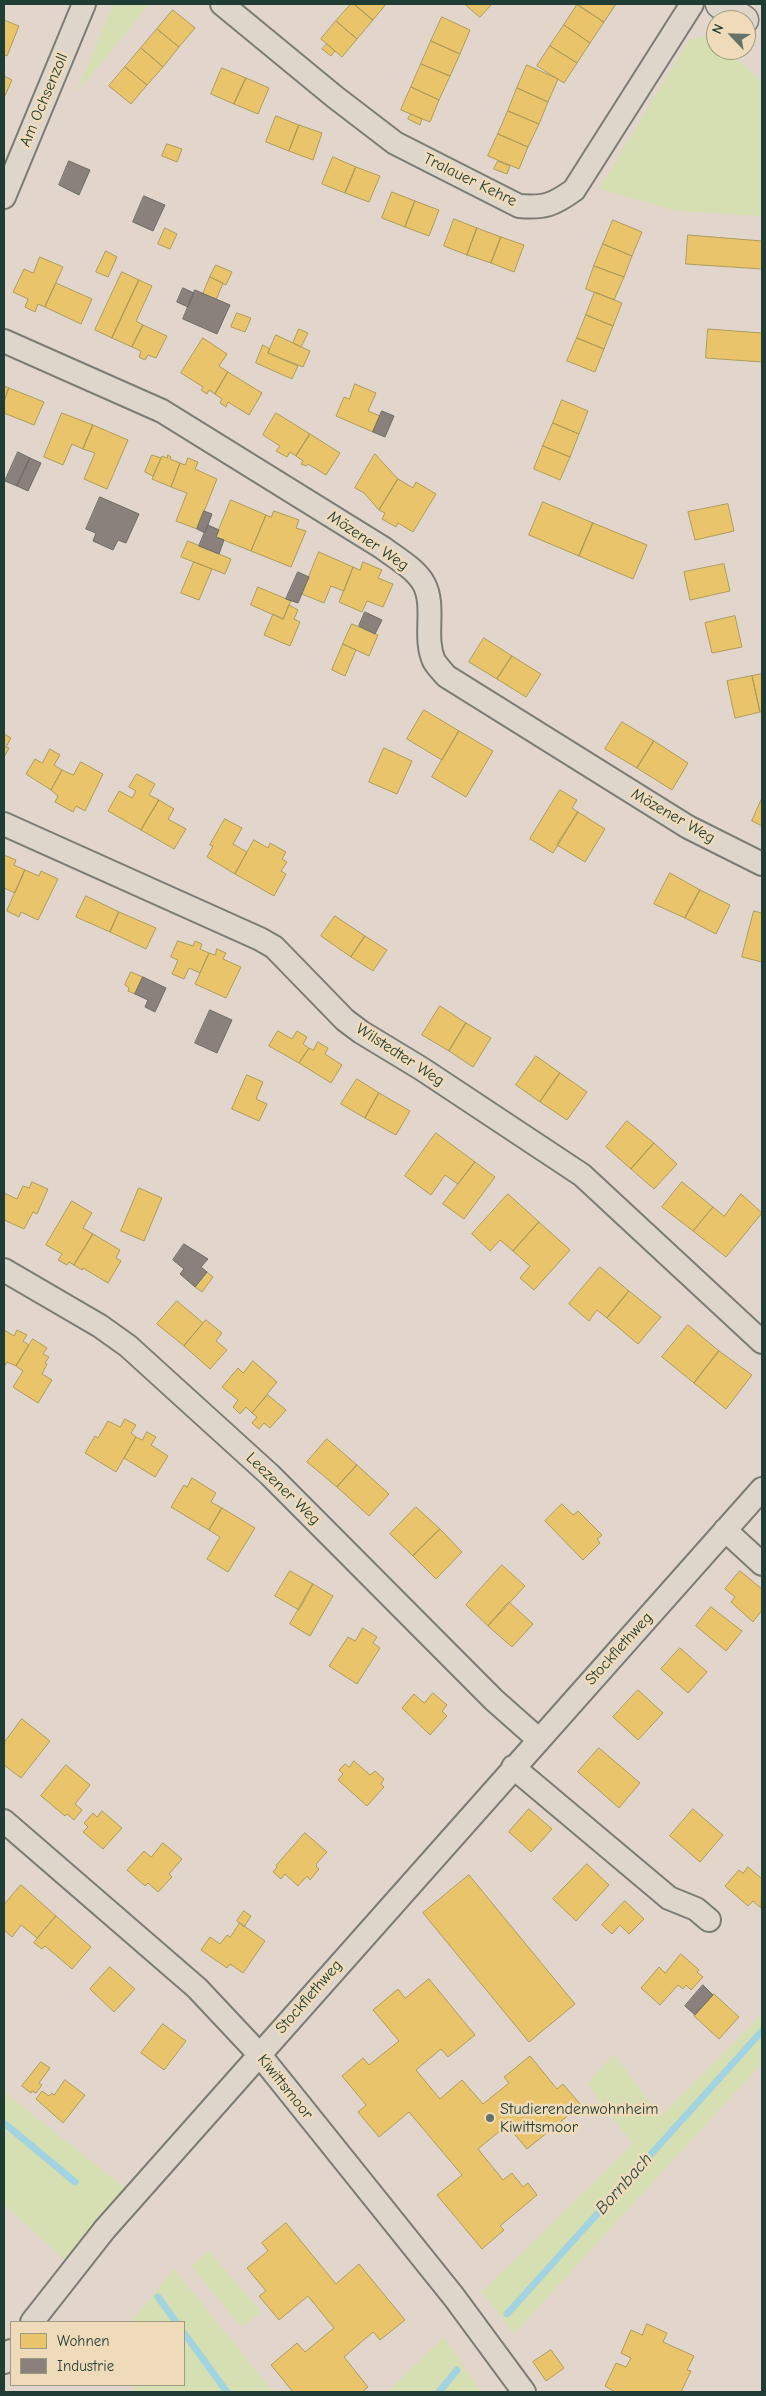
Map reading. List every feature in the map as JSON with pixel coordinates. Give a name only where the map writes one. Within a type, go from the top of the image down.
[{"type":"street","name":"Am Ochsenzoll","points":[[4,197],[84,4]]},
{"type":"street","name":"Tralauer Kehre","points":[[222,4],[320,85],[395,143],[519,206],[535,207],[553,205],[574,190],[692,4]]},
{"type":"street","name":"Mözener Weg","points":[[4,341],[162,411],[383,548],[410,569],[424,583],[428,598],[430,648],[434,662],[446,676],[688,827],[762,864]]},
{"type":"street","name":"Wilstedter Weg","points":[[4,824],[251,935],[274,948],[345,1020],[361,1032],[422,1069],[582,1175],[762,1342]]},
{"type":"street","name":"Leezener Weg","points":[[4,1270],[100,1326],[128,1346],[270,1475],[487,1693],[538,1739]]},
{"type":"street","name":"Stockflethweg","points":[[33,2321],[105,2229],[513,1767],[762,1489]]},
{"type":"street","points":[[725,1530],[762,1564]]},
{"type":"street","points":[[513,1767],[668,1898],[696,1909],[709,1920]]},
{"type":"street","name":"Kiwittsmoor","points":[[4,1821],[196,1988],[259,2054],[454,2297],[524,2392]]},
{"type":"green space","points":[[113,4],[149,4],[76,94]]},
{"type":"green space","points":[[706,35],[706,60],[738,60],[762,82],[762,216],[677,211],[599,189],[689,40]]},
{"type":"green space","points":[[762,2014],[762,2063],[514,2334],[482,2292],[633,2144],[587,2084],[614,2054],[660,2117]]},
{"type":"green space","points":[[4,2092],[143,2202],[82,2276],[4,2204]]},
{"type":"green space","points":[[209,2251],[261,2312],[242,2327],[191,2266]]},
{"type":"green space","points":[[174,2269],[273,2392],[137,2392],[133,2386],[185,2386],[185,2321],[132,2321]]},
{"type":"green space","points":[[444,2337],[481,2392],[387,2392]]},
{"type":"building: Wohnen","points":[[351,4],[354,4],[373,20],[357,39],[336,21]]},
{"type":"building: Wohnen","points":[[354,4],[386,4],[373,20]]},
{"type":"building: Wohnen","points":[[465,4],[492,4],[480,17]]},
{"type":"building: Wohnen","points":[[578,4],[616,4],[604,22]]},
{"type":"building: Wohnen","points":[[577,5],[604,22],[590,43],[564,25]]},
{"type":"building: Wohnen","points":[[173,10],[195,28],[179,47],[157,29]]},
{"type":"building: Wohnen","points":[[442,17],[470,30],[460,54],[431,41]]},
{"type":"building: Wohnen","points":[[4,20],[19,26],[7,56],[4,55]]},
{"type":"building: Wohnen","points":[[336,21],[357,39],[342,57],[321,39]]},
{"type":"building: Wohnen","points":[[564,25],[590,43],[577,63],[550,46]]},
{"type":"building: Wohnen","points":[[157,29],[179,47],[163,67],[141,48]]},
{"type":"building: Wohnen","points":[[431,41],[460,54],[450,76],[421,64]]},
{"type":"building: Wohnen","points":[[327,44],[335,51],[331,56],[322,49]]},
{"type":"building: Wohnen","points":[[550,46],[577,63],[564,83],[537,66]]},
{"type":"building: Wohnen","points":[[141,48],[163,67],[147,85],[125,67]]},
{"type":"building: Wohnen","points":[[421,64],[450,76],[439,100],[411,87]]},
{"type":"building: Wohnen","points":[[527,65],[558,79],[548,102],[517,88]]},
{"type":"building: Wohnen","points":[[125,67],[147,85],[131,104],[109,86]]},
{"type":"building: Wohnen","points":[[222,68],[246,78],[234,104],[211,94]]},
{"type":"building: Wohnen","points":[[4,76],[12,80],[4,98]]},
{"type":"building: Wohnen","points":[[246,78],[269,88],[258,114],[234,104]]},
{"type":"building: Wohnen","points":[[411,87],[439,100],[430,122],[401,110]]},
{"type":"building: Wohnen","points":[[517,88],[548,102],[539,124],[508,111]]},
{"type":"building: Wohnen","points":[[508,111],[539,124],[528,147],[498,134]]},
{"type":"building: Wohnen","points":[[411,114],[422,119],[420,125],[408,119]]},
{"type":"building: Wohnen","points":[[276,116],[299,125],[289,151],[266,142]]},
{"type":"building: Wohnen","points":[[299,125],[322,133],[313,160],[289,151]]},
{"type":"building: Wohnen","points":[[498,134],[528,147],[519,169],[488,156]]},
{"type":"building: Wohnen","points":[[167,144],[182,149],[177,162],[162,156]]},
{"type":"building: Wohnen","points":[[333,157],[356,167],[345,193],[322,184]]},
{"type":"building: Wohnen","points":[[498,161],[510,166],[507,174],[494,169]]},
{"type":"building: Wohnen","points":[[356,167],[380,176],[369,202],[345,193]]},
{"type":"building: Wohnen","points":[[392,192],[415,201],[405,227],[382,218]]},
{"type":"building: Wohnen","points":[[415,201],[439,210],[429,236],[405,227]]},
{"type":"building: Wohnen","points":[[454,219],[477,228],[467,255],[444,246]]},
{"type":"building: Wohnen","points":[[613,220],[642,232],[632,256],[603,244]]},
{"type":"building: Wohnen","points":[[165,228],[177,234],[170,249],[158,244]]},
{"type":"building: Wohnen","points":[[477,228],[501,237],[491,263],[467,255]]},
{"type":"building: Wohnen","points":[[688,235],[762,241],[762,269],[686,264]]},
{"type":"building: Wohnen","points":[[501,237],[524,245],[514,272],[491,263]]},
{"type":"building: Wohnen","points":[[603,244],[632,256],[624,277],[594,266]]},
{"type":"building: Wohnen","points":[[106,251],[117,257],[108,277],[96,272]]},
{"type":"building: Wohnen","points":[[40,257],[63,267],[45,307],[38,304],[35,312],[25,307],[28,299],[13,292],[24,269],[33,273]]},
{"type":"building: Wohnen","points":[[216,265],[232,272],[226,285],[210,277]]},
{"type":"building: Wohnen","points":[[594,266],[624,277],[614,300],[586,289]]},
{"type":"building: Wohnen","points":[[122,272],[139,280],[112,338],[95,330]]},
{"type":"building: Wohnen","points":[[210,277],[223,283],[216,300],[203,294]]},
{"type":"building: Wohnen","points":[[139,280],[152,286],[136,321],[143,325],[132,347],[112,338]]},
{"type":"building: Wohnen","points":[[56,283],[92,299],[81,324],[45,307]]},
{"type":"building: Wohnen","points":[[595,292],[622,303],[613,326],[586,315]]},
{"type":"building: Wohnen","points":[[237,313],[251,318],[245,332],[231,327]]},
{"type":"building: Wohnen","points":[[586,315],[613,326],[604,349],[577,338]]},
{"type":"building: Wohnen","points":[[143,325],[167,336],[156,358],[148,355],[145,360],[139,357],[141,351],[132,347]]},
{"type":"building: Wohnen","points":[[299,329],[308,333],[301,347],[293,343]]},
{"type":"building: Wohnen","points":[[708,329],[762,333],[762,362],[706,358]]},
{"type":"building: Wohnen","points":[[276,335],[310,351],[303,367],[268,353]]},
{"type":"building: Wohnen","points":[[203,338],[227,354],[219,366],[228,372],[215,394],[209,390],[207,394],[201,390],[203,387],[181,373]]},
{"type":"building: Wohnen","points":[[577,338],[604,349],[595,372],[567,361]]},
{"type":"building: Wohnen","points":[[263,345],[270,349],[268,353],[298,366],[292,379],[256,363]]},
{"type":"building: Wohnen","points":[[228,372],[262,393],[249,415],[228,402],[226,407],[220,403],[222,399],[215,394]]},
{"type":"building: Wohnen","points":[[355,384],[376,393],[368,411],[380,416],[373,432],[336,416],[344,397],[349,399]]},
{"type":"building: Wohnen","points":[[4,386],[9,388],[4,401]]},
{"type":"building: Wohnen","points":[[9,388],[44,402],[34,425],[4,413],[4,401]]},
{"type":"building: Wohnen","points":[[562,400],[588,411],[579,434],[553,423]]},
{"type":"building: Wohnen","points":[[62,413],[93,425],[83,449],[72,444],[63,465],[44,457]]},
{"type":"building: Wohnen","points":[[276,413],[310,434],[296,456],[290,452],[287,457],[276,451],[280,446],[263,435]]},
{"type":"building: Wohnen","points":[[553,423],[579,434],[570,457],[543,446]]},
{"type":"building: Wohnen","points":[[93,425],[128,440],[107,489],[84,479],[95,453],[83,449]]},
{"type":"building: Wohnen","points":[[310,434],[340,453],[326,475],[308,464],[306,466],[301,464],[303,461],[296,456]]},
{"type":"building: Wohnen","points":[[543,446],[570,457],[560,480],[534,469]]},
{"type":"building: Wohnen","points":[[375,454],[398,479],[379,510],[364,493],[355,488]]},
{"type":"building: Wohnen","points":[[152,455],[161,458],[153,476],[145,472]]},
{"type":"building: Wohnen","points":[[168,455],[171,457],[170,459],[180,463],[171,487],[152,479],[162,456],[167,458]]},
{"type":"building: Wohnen","points":[[188,458],[198,462],[195,469],[217,479],[197,529],[176,521],[187,493],[171,487],[180,463],[185,465]]},
{"type":"building: Wohnen","points":[[398,479],[413,488],[416,482],[436,494],[413,532],[398,523],[396,527],[382,519],[385,513],[379,510]]},
{"type":"building: Wohnen","points":[[231,500],[266,515],[251,551],[216,537]]},
{"type":"building: Wohnen","points":[[543,502],[593,523],[579,556],[529,535]]},
{"type":"building: Wohnen","points":[[728,504],[734,531],[695,540],[688,512]]},
{"type":"building: Wohnen","points":[[274,511],[299,520],[296,528],[306,531],[291,567],[251,551],[266,515],[271,517]]},
{"type":"building: Wohnen","points":[[593,523],[647,545],[633,579],[579,556]]},
{"type":"building: Wohnen","points":[[188,541],[231,559],[225,574],[181,557]]},
{"type":"building: Wohnen","points":[[319,552],[353,567],[344,591],[331,586],[324,603],[302,594]]},
{"type":"building: Wohnen","points":[[194,562],[212,569],[199,600],[181,593]]},
{"type":"building: Wohnen","points":[[363,562],[382,570],[378,578],[393,584],[383,607],[367,601],[362,612],[339,602],[353,567],[360,570]]},
{"type":"building: Wohnen","points":[[724,564],[730,591],[690,600],[684,572]]},
{"type":"building: Wohnen","points":[[258,587],[291,601],[283,619],[251,605]]},
{"type":"building: Wohnen","points":[[289,605],[298,610],[294,619],[300,622],[290,646],[264,635],[273,614],[283,619]]},
{"type":"building: Wohnen","points":[[735,616],[742,647],[712,653],[705,623]]},
{"type":"building: Wohnen","points":[[352,624],[378,635],[369,656],[343,644]]},
{"type":"building: Wohnen","points":[[484,638],[512,656],[497,679],[469,662]]},
{"type":"building: Wohnen","points":[[343,644],[356,650],[345,676],[332,670]]},
{"type":"building: Wohnen","points":[[512,656],[541,674],[526,697],[497,679]]},
{"type":"building: Wohnen","points":[[762,674],[762,712],[760,712],[752,676]]},
{"type":"building: Wohnen","points":[[752,676],[760,712],[735,718],[727,681]]},
{"type":"building: Wohnen","points":[[424,710],[459,731],[442,760],[407,739]]},
{"type":"building: Wohnen","points":[[622,722],[654,741],[637,768],[605,749]]},
{"type":"building: Wohnen","points":[[459,731],[493,751],[466,797],[432,777]]},
{"type":"building: Wohnen","points":[[4,734],[11,738],[6,747],[9,748],[4,757]]},
{"type":"building: Wohnen","points":[[654,741],[688,763],[672,790],[637,768]]},
{"type":"building: Wohnen","points":[[384,748],[412,761],[397,794],[369,782]]},
{"type":"building: Wohnen","points":[[50,749],[60,755],[54,765],[62,770],[51,790],[26,774],[35,759],[42,763]]},
{"type":"building: Wohnen","points":[[81,762],[103,774],[85,811],[76,806],[73,812],[55,802],[58,796],[51,790],[62,770],[73,775]]},
{"type":"building: Wohnen","points":[[137,774],[155,784],[149,795],[159,800],[141,830],[108,811],[119,791],[132,798],[136,791],[129,787]]},
{"type":"building: Wohnen","points":[[560,790],[577,800],[572,808],[578,812],[553,853],[530,839]]},
{"type":"building: Wohnen","points":[[762,798],[762,826],[752,821]]},
{"type":"building: Wohnen","points":[[159,800],[174,809],[168,819],[186,829],[174,849],[141,830]]},
{"type":"building: Wohnen","points":[[578,812],[605,829],[585,862],[557,845]]},
{"type":"building: Wohnen","points":[[225,819],[242,828],[233,844],[247,852],[235,874],[207,857],[213,846],[210,845]]},
{"type":"building: Wohnen","points":[[254,840],[268,848],[270,843],[286,852],[282,859],[287,862],[281,871],[286,874],[274,896],[235,874]]},
{"type":"building: Wohnen","points":[[4,855],[16,860],[14,865],[25,870],[15,893],[4,888]]},
{"type":"building: Wohnen","points":[[25,870],[39,876],[41,871],[58,879],[38,920],[21,912],[19,917],[7,911]]},
{"type":"building: Wohnen","points":[[670,873],[700,890],[685,918],[654,904]]},
{"type":"building: Wohnen","points":[[700,890],[730,905],[716,934],[685,918]]},
{"type":"building: Wohnen","points":[[86,896],[119,912],[110,932],[76,917]]},
{"type":"building: Wohnen","points":[[754,911],[762,913],[762,962],[742,957]]},
{"type":"building: Wohnen","points":[[119,912],[156,928],[146,949],[110,932]]},
{"type":"building: Wohnen","points":[[335,916],[365,936],[351,957],[321,936]]},
{"type":"building: Wohnen","points":[[365,936],[387,950],[373,971],[351,957]]},
{"type":"building: Wohnen","points":[[178,941],[193,946],[195,941],[202,944],[200,949],[209,953],[200,973],[189,968],[184,979],[172,974],[178,960],[171,957]]},
{"type":"building: Wohnen","points":[[217,949],[226,953],[223,959],[241,967],[226,998],[195,984],[209,953],[215,955]]},
{"type":"building: Wohnen","points":[[131,972],[143,977],[135,994],[128,991],[129,988],[125,985]]},
{"type":"building: Wohnen","points":[[440,1006],[466,1023],[449,1051],[422,1035]]},
{"type":"building: Wohnen","points":[[466,1023],[491,1038],[473,1067],[449,1051]]},
{"type":"building: Wohnen","points":[[278,1031],[292,1039],[297,1031],[307,1037],[303,1044],[309,1048],[299,1063],[269,1046]]},
{"type":"building: Wohnen","points":[[318,1042],[328,1048],[325,1054],[342,1065],[331,1083],[299,1063],[309,1048],[313,1050]]},
{"type":"building: Wohnen","points":[[536,1056],[560,1073],[540,1102],[516,1085]]},
{"type":"building: Wohnen","points":[[560,1073],[587,1092],[567,1120],[540,1102]]},
{"type":"building: Wohnen","points":[[247,1075],[263,1082],[256,1099],[267,1104],[259,1121],[232,1109]]},
{"type":"building: Wohnen","points":[[357,1079],[379,1093],[365,1118],[341,1104]]},
{"type":"building: Wohnen","points":[[379,1093],[410,1111],[396,1135],[365,1118]]},
{"type":"building: Wohnen","points":[[627,1121],[654,1143],[631,1169],[606,1147]]},
{"type":"building: Wohnen","points":[[436,1133],[475,1162],[458,1184],[445,1175],[431,1195],[405,1176]]},
{"type":"building: Wohnen","points":[[654,1143],[677,1164],[654,1189],[631,1169]]},
{"type":"building: Wohnen","points":[[475,1162],[495,1177],[464,1219],[443,1204]]},
{"type":"building: Wohnen","points":[[32,1182],[48,1189],[37,1214],[33,1212],[24,1229],[4,1220],[4,1193],[17,1199],[23,1186],[29,1188]]},
{"type":"building: Wohnen","points":[[682,1182],[713,1207],[693,1231],[662,1207]]},
{"type":"building: Wohnen","points":[[139,1188],[162,1198],[144,1241],[121,1231]]},
{"type":"building: Wohnen","points":[[508,1194],[539,1222],[513,1251],[500,1240],[490,1251],[472,1234]]},
{"type":"building: Wohnen","points":[[741,1194],[762,1213],[726,1257],[693,1231],[713,1207],[724,1216]]},
{"type":"building: Wohnen","points":[[72,1201],[92,1213],[83,1228],[93,1234],[74,1265],[69,1262],[67,1265],[58,1260],[62,1254],[46,1245]]},
{"type":"building: Wohnen","points":[[539,1222],[570,1250],[534,1290],[520,1278],[530,1266],[513,1251]]},
{"type":"building: Wohnen","points":[[93,1234],[120,1250],[116,1258],[121,1261],[108,1283],[83,1268],[82,1270],[74,1265]]},
{"type":"building: Wohnen","points":[[600,1267],[629,1291],[607,1318],[597,1310],[589,1321],[569,1304]]},
{"type":"building: Wohnen","points":[[207,1272],[213,1277],[202,1292],[195,1287]]},
{"type":"building: Wohnen","points":[[629,1291],[661,1317],[638,1344],[607,1318]]},
{"type":"building: Wohnen","points":[[177,1301],[203,1323],[184,1346],[157,1324]]},
{"type":"building: Wohnen","points":[[206,1320],[222,1333],[216,1341],[227,1350],[210,1369],[184,1346]]},
{"type":"building: Wohnen","points":[[688,1325],[719,1351],[694,1383],[662,1357]]},
{"type":"building: Wohnen","points":[[4,1330],[14,1336],[17,1330],[27,1335],[23,1341],[29,1345],[16,1366],[7,1362],[4,1367]]},
{"type":"building: Wohnen","points":[[33,1339],[47,1348],[43,1354],[49,1357],[42,1374],[52,1380],[38,1403],[13,1387],[23,1371],[16,1366]]},
{"type":"building: Wohnen","points":[[719,1351],[752,1375],[726,1409],[694,1383]]},
{"type":"building: Wohnen","points":[[253,1361],[277,1382],[252,1413],[246,1407],[240,1414],[233,1407],[238,1400],[222,1387],[238,1368],[243,1373]]},
{"type":"building: Wohnen","points":[[268,1395],[286,1410],[270,1428],[264,1423],[259,1429],[252,1423],[257,1417],[252,1413]]},
{"type":"building: Wohnen","points":[[125,1419],[136,1425],[131,1433],[136,1437],[116,1472],[85,1453],[95,1436],[98,1438],[108,1421],[120,1427]]},
{"type":"building: Wohnen","points":[[147,1432],[156,1437],[151,1445],[168,1456],[155,1477],[124,1458],[136,1437],[142,1440]]},
{"type":"building: Wohnen","points":[[327,1439],[357,1465],[337,1487],[307,1462]]},
{"type":"building: Wohnen","points":[[357,1465],[389,1494],[369,1516],[337,1487]]},
{"type":"building: Wohnen","points":[[192,1478],[216,1493],[211,1502],[222,1508],[209,1530],[171,1507],[184,1485],[187,1487]]},
{"type":"building: Wohnen","points":[[562,1504],[573,1515],[578,1511],[602,1535],[597,1539],[600,1543],[583,1560],[545,1521]]},
{"type":"building: Wohnen","points":[[416,1507],[440,1529],[413,1556],[390,1534]]},
{"type":"building: Wohnen","points":[[222,1508],[255,1528],[228,1572],[207,1559],[220,1537],[209,1530]]},
{"type":"building: Wohnen","points":[[440,1529],[462,1552],[436,1579],[413,1556]]},
{"type":"building: Wohnen","points":[[502,1565],[525,1586],[488,1626],[466,1605]]},
{"type":"building: Wohnen","points":[[290,1571],[313,1584],[299,1610],[275,1596]]},
{"type":"building: Wohnen","points":[[740,1571],[762,1589],[762,1610],[753,1622],[731,1602],[735,1597],[725,1589]]},
{"type":"building: Wohnen","points":[[313,1584],[333,1596],[310,1636],[290,1624]]},
{"type":"building: Wohnen","points":[[509,1602],[533,1624],[512,1647],[488,1626]]},
{"type":"building: Wohnen","points":[[711,1607],[742,1631],[726,1651],[696,1626]]},
{"type":"building: Wohnen","points":[[363,1628],[377,1637],[373,1643],[380,1648],[357,1684],[329,1666],[348,1637],[355,1641]]},
{"type":"building: Wohnen","points":[[680,1648],[707,1672],[688,1693],[661,1669]]},
{"type":"building: Wohnen","points":[[638,1690],[663,1713],[638,1740],[613,1717]]},
{"type":"building: Wohnen","points":[[433,1693],[447,1705],[442,1711],[447,1716],[430,1735],[402,1708],[414,1694],[424,1703]]},
{"type":"building: Wohnen","points":[[22,1719],[50,1741],[21,1778],[4,1765],[4,1743]]},
{"type":"building: Wohnen","points":[[599,1748],[640,1783],[619,1808],[578,1772]]},
{"type":"building: Wohnen","points":[[354,1761],[370,1775],[375,1771],[384,1779],[381,1784],[384,1787],[367,1806],[338,1780],[343,1774],[339,1770],[345,1764],[349,1767]]},
{"type":"building: Wohnen","points":[[66,1765],[90,1785],[75,1804],[82,1810],[74,1820],[67,1814],[65,1816],[41,1796]]},
{"type":"building: Wohnen","points":[[529,1809],[552,1829],[531,1852],[509,1832]]},
{"type":"building: Wohnen","points":[[693,1809],[723,1835],[700,1862],[670,1836]]},
{"type":"building: Wohnen","points":[[102,1811],[122,1828],[103,1849],[83,1832],[88,1827],[84,1823],[93,1813],[97,1817]]},
{"type":"building: Wohnen","points":[[305,1833],[327,1852],[317,1863],[316,1866],[319,1869],[310,1880],[307,1876],[298,1886],[285,1874],[281,1879],[273,1872]]},
{"type":"building: Wohnen","points":[[163,1843],[182,1859],[169,1874],[172,1877],[158,1892],[148,1883],[145,1886],[127,1870],[144,1851],[151,1857]]},
{"type":"building: Wohnen","points":[[587,1864],[609,1885],[576,1921],[553,1899]]},
{"type":"building: Wohnen","points":[[748,1867],[762,1879],[761,1908],[753,1901],[748,1906],[725,1886],[739,1870],[743,1873]]},
{"type":"building: Wohnen","points":[[469,1875],[575,2004],[529,2042],[423,1913]]},
{"type":"building: Wohnen","points":[[21,1885],[56,1916],[37,1938],[21,1925],[12,1937],[4,1930],[4,1905]]},
{"type":"building: Wohnen","points":[[625,1901],[644,1919],[629,1934],[620,1925],[612,1934],[602,1925]]},
{"type":"building: Wohnen","points":[[244,1911],[251,1916],[244,1927],[237,1921]]},
{"type":"building: Wohnen","points":[[56,1916],[91,1947],[72,1969],[45,1946],[42,1949],[34,1943]]},
{"type":"building: Wohnen","points":[[240,1923],[265,1941],[243,1973],[230,1964],[227,1968],[201,1950],[210,1937],[220,1944],[227,1935],[230,1937]]},
{"type":"building: Wohnen","points":[[681,1954],[699,1970],[697,1972],[703,1977],[691,1990],[686,1985],[683,1989],[678,1985],[660,2005],[641,1988],[659,1967],[665,1973]]},
{"type":"building: Wohnen","points":[[110,1967],[135,1989],[114,2012],[90,1989]]},
{"type":"building: Wohnen","name":"Studierendenwohnheim Kiwittsmoor","points":[[429,1979],[475,2035],[448,2057],[441,2049],[416,2070],[440,2099],[462,2080],[483,2104],[509,2083],[504,2077],[530,2056],[557,2089],[563,2084],[581,2105],[527,2149],[507,2125],[478,2149],[503,2180],[512,2173],[523,2187],[528,2183],[537,2195],[500,2226],[504,2230],[482,2249],[437,2195],[462,2175],[409,2112],[379,2137],[358,2112],[366,2105],[342,2076],[363,2058],[369,2065],[399,2041],[373,2010],[398,1989],[405,1998]]},
{"type":"building: Wohnen","points":[[714,1994],[739,2017],[719,2039],[694,2016]]},
{"type":"building: Wohnen","points":[[163,2024],[186,2041],[164,2070],[141,2053]]},
{"type":"building: Wohnen","points":[[41,2062],[50,2068],[39,2083],[42,2085],[36,2093],[32,2091],[31,2093],[22,2086]]},
{"type":"building: Wohnen","points":[[65,2080],[85,2095],[63,2123],[36,2099],[42,2091],[49,2096],[52,2093],[54,2095]]},
{"type":"building: Wohnen","points":[[286,2223],[336,2284],[359,2264],[405,2320],[380,2340],[373,2332],[344,2357],[368,2387],[362,2392],[293,2392],[271,2365],[297,2343],[305,2352],[334,2328],[308,2296],[279,2320],[259,2296],[266,2291],[247,2268],[268,2251],[262,2243]]},
{"type":"building: Wohnen","points":[[647,2324],[667,2333],[663,2342],[694,2356],[687,2370],[691,2371],[681,2392],[615,2392],[605,2386],[616,2363],[626,2367],[631,2358],[621,2353],[631,2330],[642,2335]]},
{"type":"building: Wohnen","points":[[551,2350],[564,2368],[546,2381],[533,2362]]},
{"type":"building: Industrie","points":[[69,161],[90,170],[79,195],[59,185]]},
{"type":"building: Industrie","points":[[144,196],[165,205],[153,231],[133,222]]},
{"type":"building: Industrie","points":[[183,288],[194,293],[188,307],[177,302]]},
{"type":"building: Industrie","points":[[195,290],[230,305],[217,334],[183,319]]},
{"type":"building: Industrie","points":[[382,411],[394,416],[385,437],[373,432]]},
{"type":"building: Industrie","points":[[18,452],[30,458],[17,486],[5,481]]},
{"type":"building: Industrie","points":[[30,458],[41,463],[28,491],[17,486]]},
{"type":"building: Industrie","points":[[100,497],[139,514],[126,543],[118,540],[113,550],[93,541],[96,533],[86,529]]},
{"type":"building: Industrie","points":[[204,511],[212,514],[205,533],[197,529]]},
{"type":"building: Industrie","points":[[208,525],[219,530],[216,537],[224,540],[219,554],[199,546]]},
{"type":"building: Industrie","points":[[298,572],[309,577],[298,603],[286,599]]},
{"type":"building: Industrie","points":[[365,612],[382,620],[375,634],[359,626]]},
{"type":"building: Industrie","points":[[143,977],[166,988],[155,1012],[145,1007],[148,1000],[135,994]]},
{"type":"building: Industrie","points":[[210,1010],[232,1020],[217,1053],[195,1043]]},
{"type":"building: Industrie","points":[[184,1244],[208,1259],[201,1267],[207,1272],[195,1287],[180,1274],[184,1269],[173,1260]]},
{"type":"building: Industrie","points":[[703,1985],[713,1995],[695,2015],[685,2006]]},
{"type":"waterway","name":"Bornbach","points":[[507,2314],[762,2031]]},
{"type":"waterway","points":[[4,2123],[75,2182]]},
{"type":"waterway","points":[[158,2297],[175,2321]]},
{"type":"waterway","points":[[185,2334],[227,2392]]},
{"type":"waterway","name":"Bornbach","points":[[439,2392],[457,2370]]},
{"type":"place","name":"Studierendenwohnheim Kiwittsmoor","points":[[490,2118]]}]
